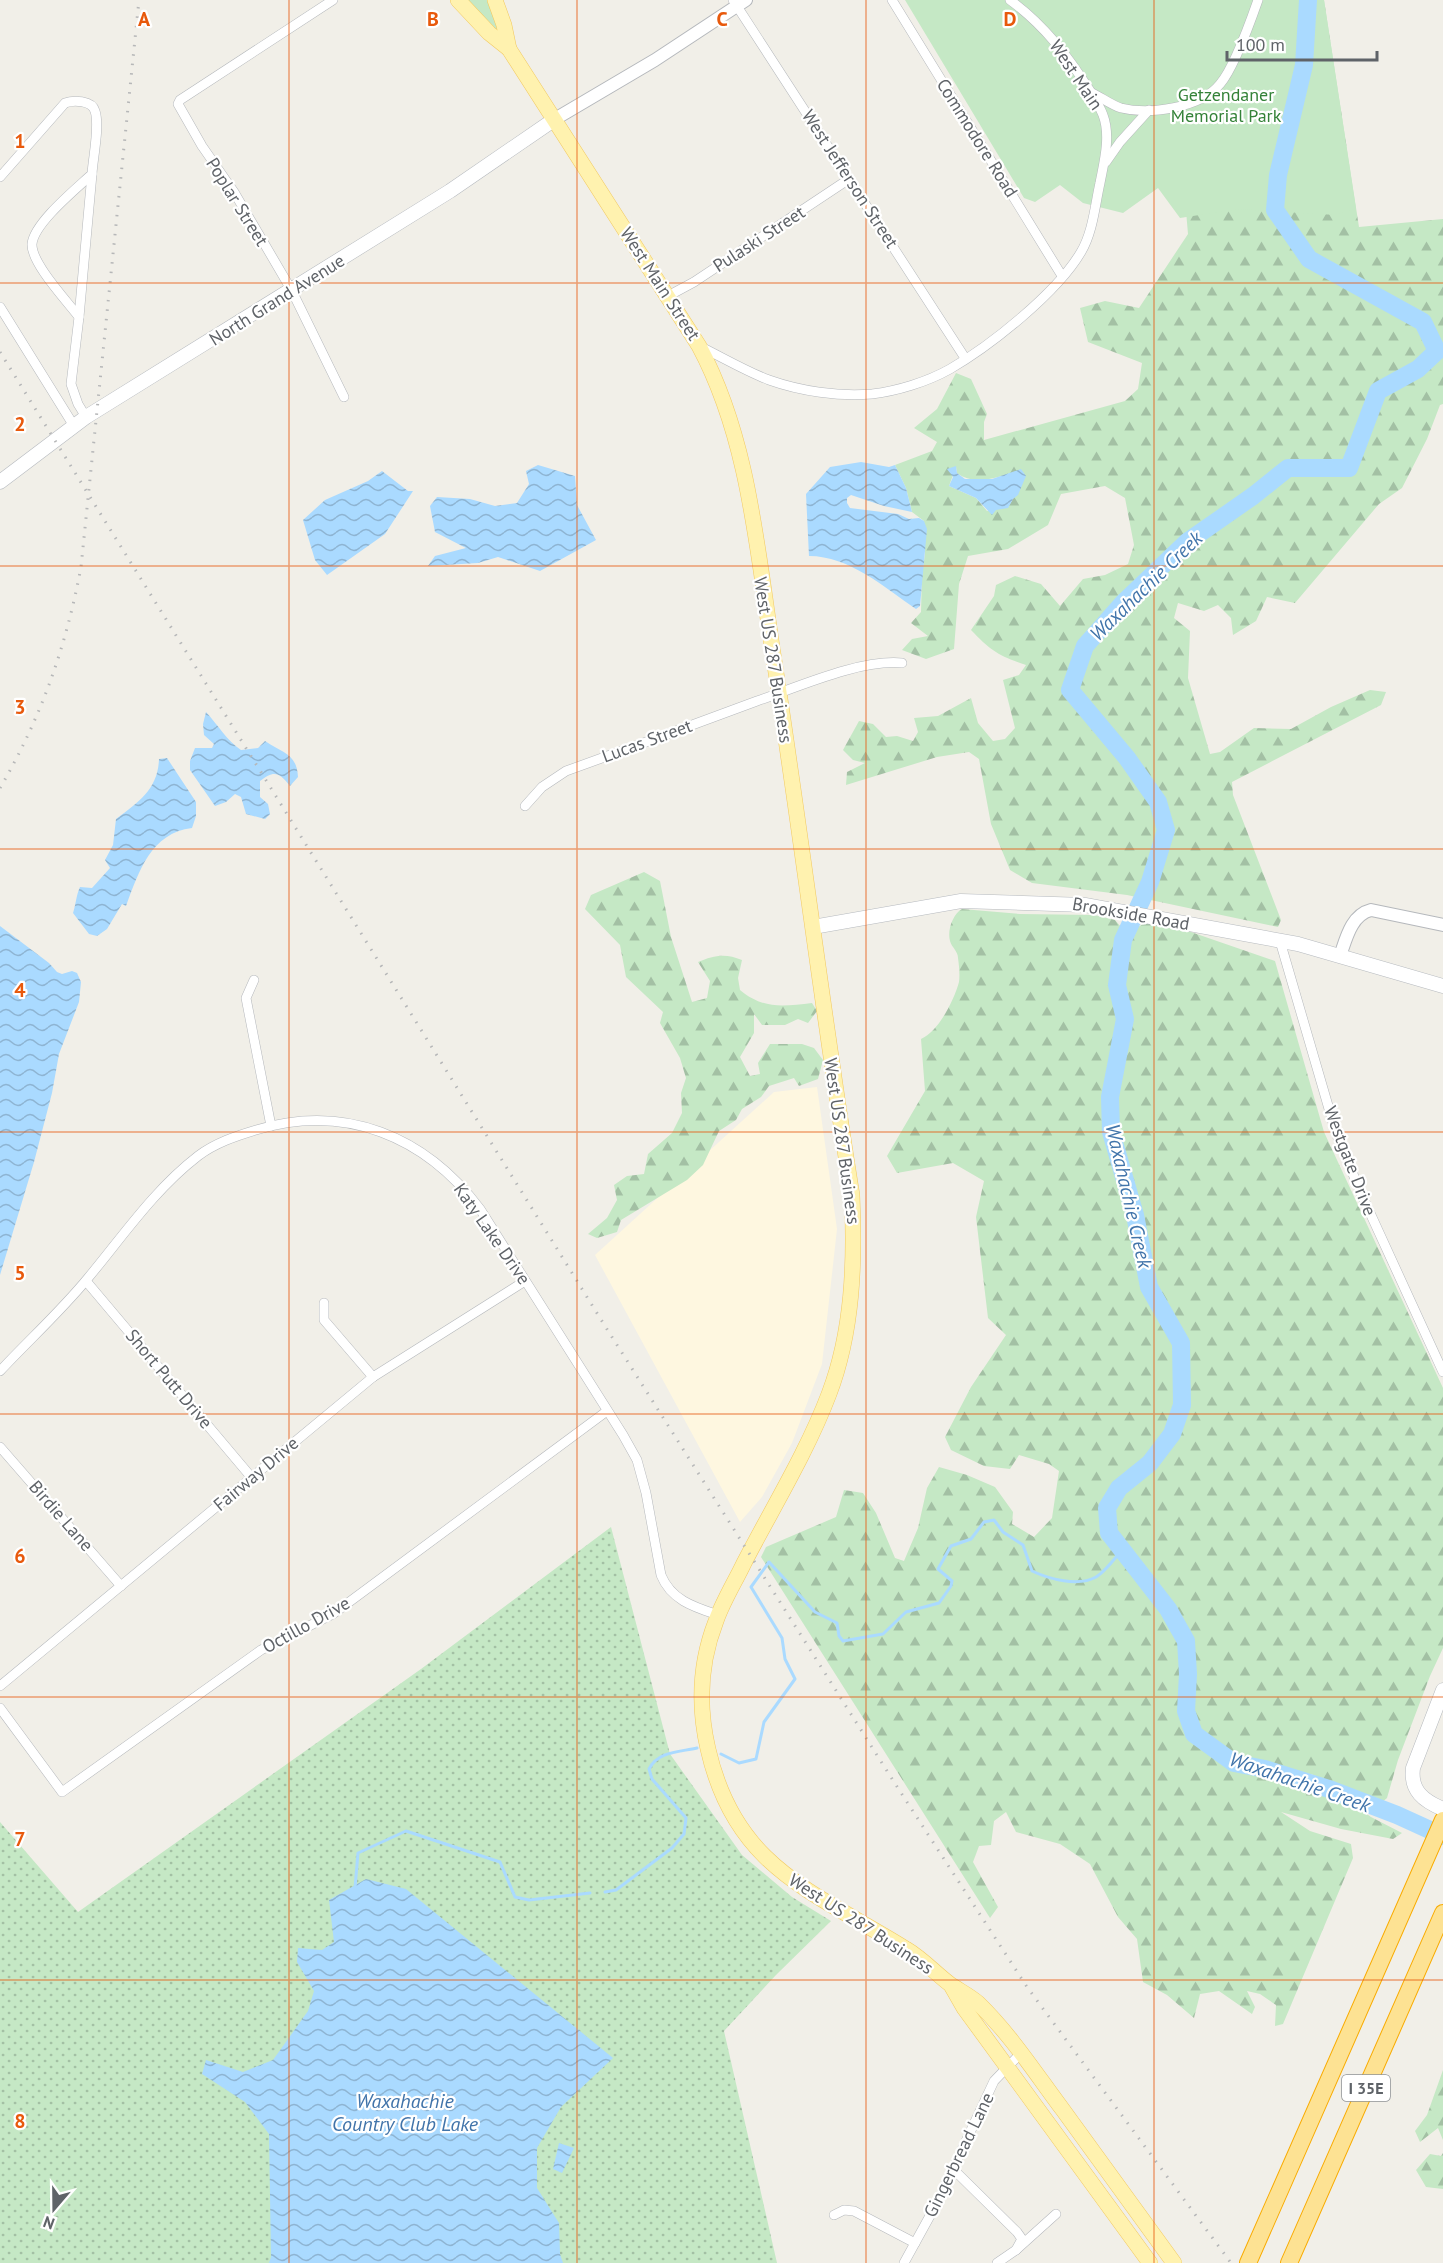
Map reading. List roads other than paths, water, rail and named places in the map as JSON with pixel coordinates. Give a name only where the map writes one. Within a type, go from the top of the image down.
[{"type":"highway","name":"I 35E","points":[[1248,2263],[1443,1820]]},
{"type":"highway","name":"I 35E","points":[[1290,2263],[1443,1913]]},
{"type":"main road","name":"West Main Street","points":[[458,0],[489,33],[509,49]]},
{"type":"main road","name":"West Main Street","points":[[495,0],[509,49],[699,346]]},
{"type":"main road","name":"North Grand Avenue","points":[[0,482],[86,417],[450,191],[555,119]]},
{"type":"main road","name":"West US 287 Business","points":[[699,346],[717,384],[744,473],[779,693],[852,1195],[855,1250],[845,1334],[830,1392],[787,1482],[718,1614],[704,1661],[701,1697],[711,1763],[719,1786],[739,1824],[762,1854],[794,1882],[815,1896],[916,1955],[951,1984],[975,2000],[1004,2031],[1174,2263]]},
{"type":"main road","name":"Brookside Road","points":[[813,927],[961,901],[1063,903],[1111,909],[1280,941],[1443,986]]},
{"type":"main road","points":[[1443,1690],[1413,1768],[1412,1778],[1422,1799],[1443,1809]]},
{"type":"main road","name":"West US 287 Business","points":[[951,1984],[964,2008],[1146,2259]]},
{"type":"street","name":"Poplar Street","points":[[333,0],[180,100],[178,104],[234,192],[292,291],[344,397]]},
{"type":"street","name":"Commodore Road","points":[[892,0],[1062,276]]},
{"type":"street","name":"West Main","points":[[1010,0],[1029,14],[1056,41],[1104,116],[1106,132],[1103,167]]},
{"type":"street","points":[[1090,92],[1120,108],[1149,110],[1176,107],[1203,99],[1221,84],[1258,0]]},
{"type":"street","points":[[555,119],[655,60],[738,2]]},
{"type":"street","name":"West Jefferson Street","points":[[738,2],[849,179],[966,358]]},
{"type":"street","points":[[0,177],[64,103],[82,102],[92,106],[95,111],[96,126],[71,384],[78,404],[86,417]]},
{"type":"street","points":[[1103,167],[1120,142],[1149,110]]},
{"type":"street","name":"West Main Street","points":[[699,346],[769,380],[814,391],[850,395],[874,394],[907,386],[949,369],[979,351],[1028,312],[1081,253],[1089,234],[1103,167]]},
{"type":"street","points":[[79,317],[38,262],[32,243],[38,227],[92,174]]},
{"type":"street","name":"Pulaski Street","points":[[668,296],[694,282],[849,179]]},
{"type":"street","points":[[0,307],[74,426]]},
{"type":"street","name":"Lucas Street","points":[[525,806],[543,787],[566,771],[779,693],[867,664],[886,661],[902,663]]},
{"type":"street","points":[[1340,956],[1357,918],[1371,910],[1443,925]]},
{"type":"street","name":"Westgate Drive","points":[[1280,941],[1336,1132],[1360,1191],[1443,1372]]},
{"type":"street","points":[[254,980],[246,998],[271,1126]]},
{"type":"street","name":"Katy Lake Drive","points":[[0,1371],[86,1281],[153,1197],[199,1155],[230,1138],[289,1121],[351,1124],[380,1131],[407,1144],[438,1164],[462,1185],[480,1209],[637,1460],[666,1586],[683,1601],[718,1614]]},
{"type":"street","name":"Short Putt Drive","points":[[86,1281],[252,1478]]},
{"type":"street","name":"Fairway Drive","points":[[0,1686],[373,1377],[525,1281]]},
{"type":"street","points":[[324,1303],[324,1320],[373,1377]]},
{"type":"street","name":"Octillo Drive","points":[[0,1708],[62,1792],[261,1650],[333,1614],[607,1412]]},
{"type":"street","name":"Birdie Lane","points":[[0,1447],[121,1586]]},
{"type":"street","name":"Gingerbread Lane","points":[[904,2263],[994,2081],[1021,2053]]},
{"type":"street","points":[[952,2168],[1017,2232],[1022,2239],[1016,2250]]},
{"type":"street","points":[[834,2216],[844,2210],[854,2211],[915,2243]]},
{"type":"street","points":[[997,2263],[1016,2250],[1056,2214]]},
{"type":"water","points":[[861,462],[889,467],[895,465],[906,488],[912,512],[851,495],[847,498],[850,508],[898,514],[909,519],[919,518],[924,521],[927,529],[920,606],[916,609],[866,574],[852,567],[824,557],[809,556],[806,494],[830,467]]},
{"type":"water","points":[[538,465],[575,476],[577,505],[596,540],[540,571],[498,557],[478,563],[428,566],[435,556],[466,548],[435,532],[430,506],[437,497],[470,499],[495,506],[517,503],[529,484],[526,471]]},
{"type":"water","points":[[956,466],[957,473],[965,479],[992,479],[1021,469],[1026,476],[1018,495],[1008,508],[996,510],[992,515],[976,498],[949,486],[953,477],[947,469]]},
{"type":"water","points":[[382,471],[408,491],[413,491],[385,534],[327,575],[315,560],[303,520],[325,500],[368,481]]},
{"type":"water","points":[[206,712],[241,750],[258,748],[265,741],[288,755],[295,763],[298,777],[290,786],[276,774],[269,775],[260,781],[260,797],[268,804],[270,814],[265,819],[246,814],[241,797],[235,794],[226,802],[215,806],[190,770],[190,761],[195,748],[212,748],[214,744],[204,735],[203,724]]},
{"type":"water","points":[[167,758],[196,802],[196,816],[192,828],[166,837],[157,846],[142,867],[126,906],[122,904],[107,929],[97,936],[89,934],[73,913],[80,887],[92,888],[110,868],[105,860],[113,845],[116,819],[146,794],[155,779],[159,759]]},
{"type":"water","points":[[0,926],[49,963],[57,972],[77,973],[81,982],[79,1002],[59,1054],[52,1093],[34,1162],[0,1275]]},
{"type":"water","name":"Waxahachie Country Club Lake","points":[[366,1879],[406,1889],[613,2058],[561,2107],[537,2148],[537,2188],[559,2223],[560,2254],[563,2263],[269,2263],[271,2257],[269,2134],[245,2102],[202,2074],[206,2060],[243,2072],[273,2060],[308,2011],[314,1991],[297,1962],[298,1948],[322,1950],[334,1942],[329,1900]]},
{"type":"water","points":[[559,2143],[574,2148],[562,2173],[553,2169]]},
{"type":"waterway","name":"Waxahachie Creek","points":[[1308,0],[1304,65],[1278,175],[1275,210],[1309,259],[1423,322],[1437,351],[1418,369],[1378,391],[1349,468],[1288,468],[1253,496],[1187,542],[1124,602],[1085,646],[1070,690],[1127,758],[1158,802],[1166,830],[1150,882],[1123,940],[1117,985],[1125,1019],[1110,1097],[1111,1132],[1135,1215],[1149,1287],[1181,1343],[1182,1405],[1172,1434],[1150,1463],[1119,1488],[1107,1508],[1109,1533],[1168,1609],[1186,1641],[1188,1674],[1186,1711],[1194,1734],[1234,1763],[1265,1769],[1329,1789],[1397,1815],[1443,1836]]},
{"type":"waterway","points":[[721,1754],[739,1763],[756,1759],[764,1722],[795,1679],[785,1659],[782,1638],[751,1587],[769,1562],[815,1612],[837,1623],[839,1636],[843,1641],[883,1634],[906,1612],[939,1603],[952,1581],[938,1569],[951,1546],[971,1539],[984,1522],[994,1520],[1003,1532],[1023,1545],[1032,1571],[1055,1579],[1072,1582],[1096,1577],[1122,1550]]},
{"type":"waterway","points":[[605,1892],[616,1890],[672,1848],[684,1834],[686,1818],[652,1779],[649,1769],[653,1763],[664,1756],[697,1748]]},
{"type":"waterway","points":[[355,1888],[358,1853],[406,1831],[500,1862],[515,1897],[529,1900],[590,1893]]},
{"type":"railway","points":[[0,788],[28,735],[60,654],[81,567],[139,0]]},
{"type":"railway","points":[[0,352],[605,1326],[894,1782],[1027,1987],[1231,2263]]},
{"type":"park label","name":"Getzendaner Memorial Park","points":[[1226,106]]}]
